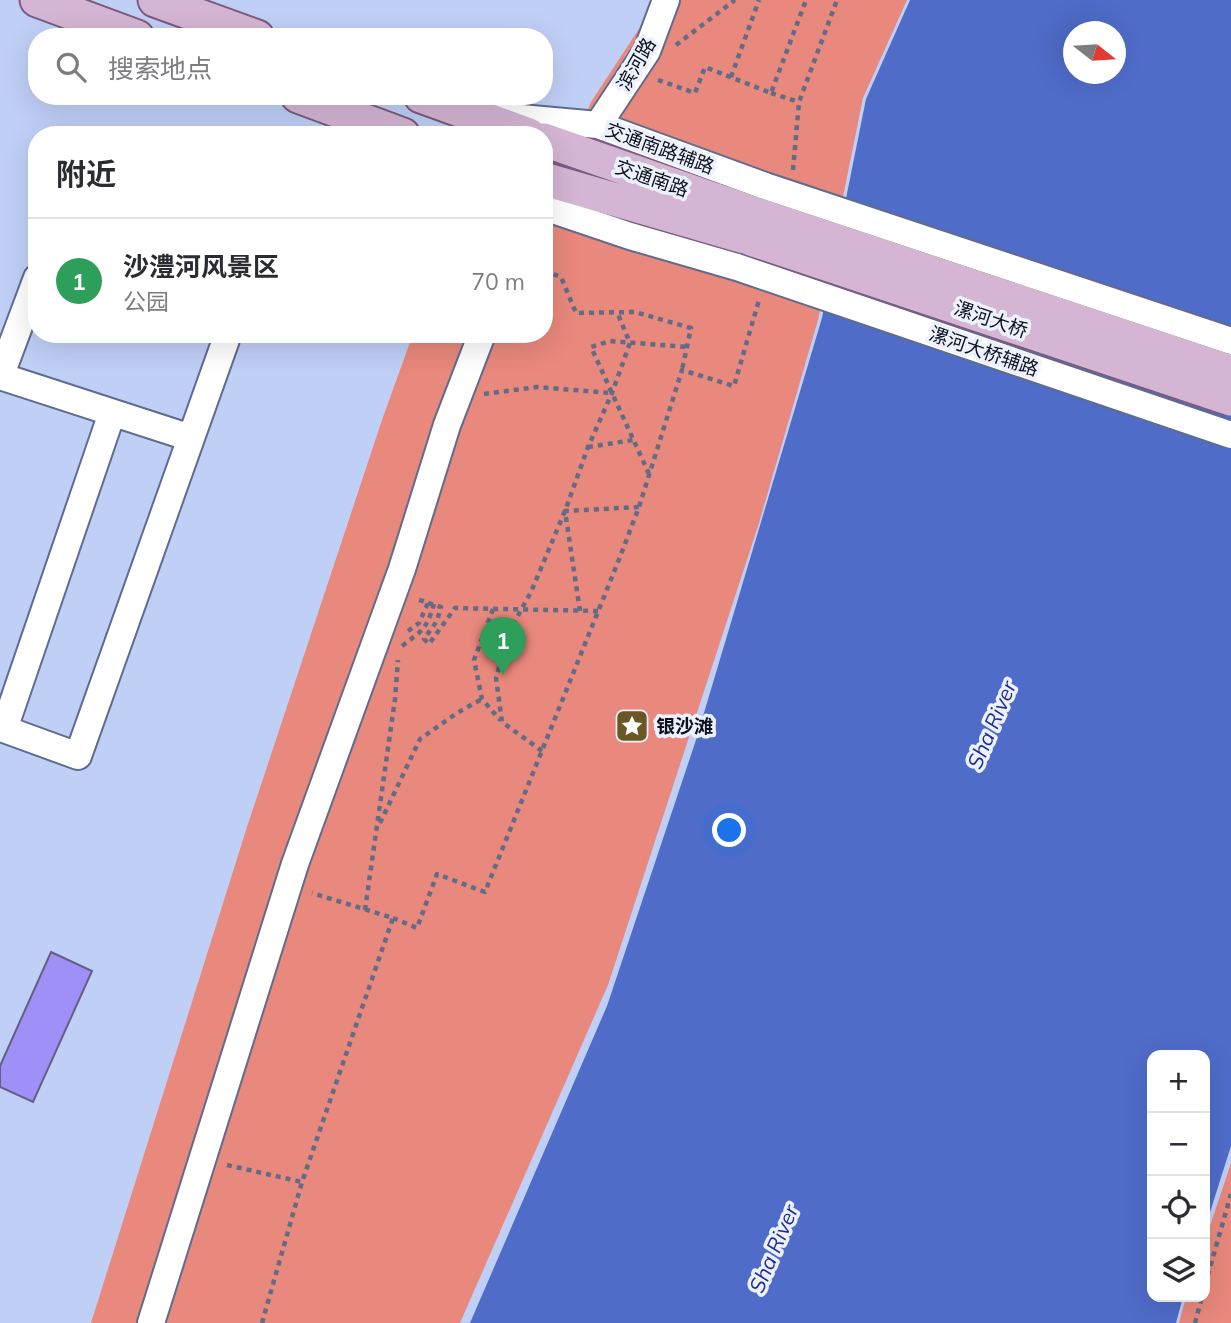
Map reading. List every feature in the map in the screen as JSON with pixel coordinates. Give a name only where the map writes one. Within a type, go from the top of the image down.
[{"type":"main road","points":[[37,0],[112,28]]},
{"type":"main road","points":[[155,0],[232,28]]},
{"type":"main road","points":[[322,105],[379,126]]},
{"type":"main road","points":[[446,105],[504,126]]},
{"type":"main road","name":"交通南路","points":[[553,144],[753,227]]},
{"type":"main road","name":"交通南路","points":[[553,181],[753,227]]},
{"type":"main road","name":"漯河大桥","points":[[753,227],[1231,372]]},
{"type":"main road","name":"漯河大桥","points":[[753,227],[1231,400]]},
{"type":"street","name":"滨河路","points":[[598,125],[648,51],[666,0]]},
{"type":"street","name":"交通南路辅路","points":[[468,113],[598,125],[753,227]]},
{"type":"street","points":[[553,210],[630,236],[753,227],[1231,341]]},
{"type":"street","name":"漯河大桥辅路","points":[[753,227],[1231,435]]},
{"type":"street","points":[[28,302],[0,376],[191,438]]},
{"type":"street","points":[[112,413],[4,729],[78,756],[225,343]]},
{"type":"street","points":[[151,1323],[288,886],[402,569],[447,425],[479,343]]},
{"type":"path","points":[[634,72],[681,42],[735,0]]},
{"type":"path","points":[[731,77],[759,0]]},
{"type":"path","points":[[771,93],[806,0]]},
{"type":"path","points":[[793,176],[799,102],[837,0]]},
{"type":"path","points":[[634,72],[695,93],[705,67],[799,102]]},
{"type":"path","points":[[288,886],[417,928],[437,874],[485,892],[639,507],[682,370],[691,328],[635,312],[576,313],[561,277],[553,274]]},
{"type":"path","points":[[682,370],[734,386],[761,294]]},
{"type":"path","points":[[502,722],[496,678],[509,632],[522,610],[565,511],[630,343],[617,312]]},
{"type":"path","points":[[649,474],[591,347],[610,341],[687,347]]},
{"type":"path","points":[[461,389],[483,394],[537,387],[612,393]]},
{"type":"path","points":[[588,446],[633,440]]},
{"type":"path","points":[[565,511],[639,507]]},
{"type":"path","points":[[565,511],[580,611]]},
{"type":"path","points":[[365,909],[395,699],[399,649],[418,636],[427,624],[431,603],[441,607],[437,621],[424,639],[429,644],[455,608],[598,611]]},
{"type":"path","points":[[493,609],[474,660],[482,698],[502,722],[542,751]]},
{"type":"path","points":[[377,830],[420,739],[482,698]]},
{"type":"path","points":[[262,1323],[302,1182],[393,918]]},
{"type":"path","points":[[202,1159],[302,1182]]},
{"type":"path","points":[[1210,1268],[1231,1194]]},
{"type":"path","points":[[1195,1323],[1201,1302]]},
{"type":"shaded area","points":[[654,0],[907,0],[863,98],[818,320],[759,523],[608,985],[460,1323],[91,1323],[247,827],[410,343],[553,343],[553,197],[591,102],[650,12]]},
{"type":"shaded area","points":[[1231,1163],[1231,1323],[1179,1323],[1185,1302],[1210,1302],[1210,1226]]},
{"type":"water","name":"Sha River","points":[[910,0],[1231,0],[1231,1146],[1210,1212],[1210,1050],[1147,1050],[1147,1302],[1182,1302],[1176,1323],[470,1323],[607,1006],[695,743],[822,318],[866,99]]},
{"type":"building","points":[[51,952],[92,971],[33,1102],[0,1087],[0,1066]]},
{"type":"place","name":"沙澧河风景区","points":[[503,675]]},
{"type":"place","name":"银沙滩","points":[[632,726]]}]
